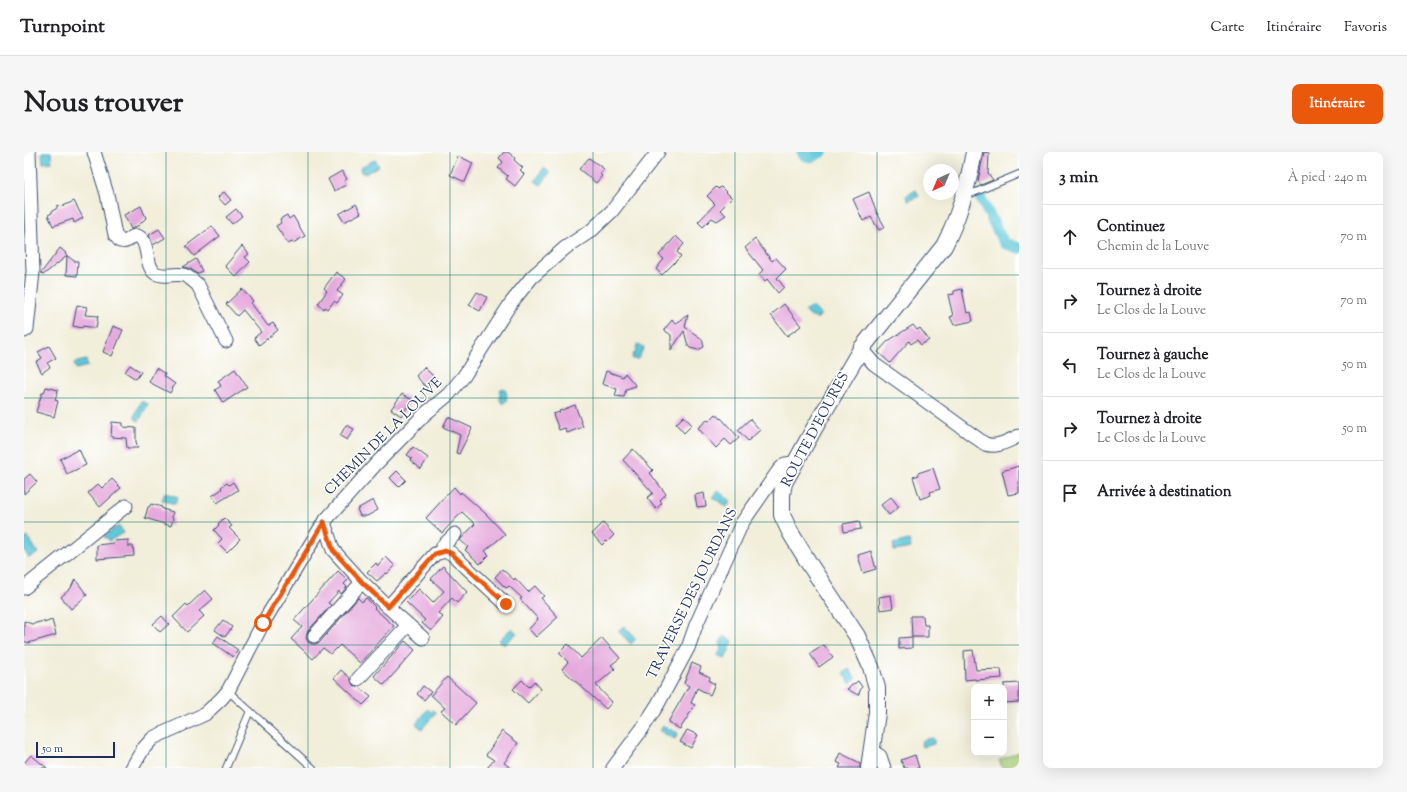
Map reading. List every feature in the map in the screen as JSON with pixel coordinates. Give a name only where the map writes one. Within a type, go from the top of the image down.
[{"type":"street","points":[[24,331],[26,329],[33,272],[29,152]]},
{"type":"street","points":[[94,152],[107,194],[115,235],[120,240],[126,241],[133,236],[140,238],[147,253],[147,262],[150,268],[156,273],[162,275],[183,275],[198,285],[226,341]]},
{"type":"street","name":"CHEMIN DE LA LOUVE","points":[[132,768],[143,749],[153,738],[205,714],[228,691],[263,623],[324,522],[376,464],[425,414],[449,394],[464,376],[511,303],[532,277],[565,248],[592,230],[612,211],[658,152]]},
{"type":"street","name":"ROUTE D'EOURES","points":[[869,768],[877,713],[877,688],[871,667],[857,636],[790,532],[782,515],[782,494],[784,483],[815,426],[861,350],[944,246],[953,229],[963,198],[974,152]]},
{"type":"street","points":[[861,350],[874,364],[985,444],[993,446],[1003,444],[1019,436]]},
{"type":"street","name":"TRAVERSE DES JOURDANS","points":[[613,768],[642,729],[688,648],[696,625],[742,522],[779,470],[785,464],[795,463]]},
{"type":"street","points":[[24,588],[126,506]]},
{"type":"street","points":[[324,522],[333,550],[362,582],[423,638]]},
{"type":"street","points":[[440,552],[443,546],[454,534]]},
{"type":"street","points":[[388,607],[435,554],[445,551],[451,553],[506,604]]},
{"type":"street","points":[[314,636],[362,582]]},
{"type":"street","points":[[358,679],[408,625]]},
{"type":"street","points":[[872,751],[880,756],[884,768]]},
{"type":"lane","points":[[963,198],[1019,174]]},
{"type":"lane","points":[[228,691],[313,768]]},
{"type":"lane","points":[[226,768],[250,711]]},
{"type":"green space","points":[[1019,752],[1019,768],[1002,768],[999,760]]},
{"type":"water","points":[[42,152],[51,152],[52,162],[43,163]]},
{"type":"water","points":[[375,160],[379,166],[365,174],[362,173],[360,169],[361,167]]},
{"type":"water","points":[[544,168],[550,173],[541,185],[535,181]]},
{"type":"water","points":[[916,190],[919,196],[908,201],[906,196]]},
{"type":"water","points":[[812,307],[821,315],[818,318],[814,318],[805,311]]},
{"type":"water","points":[[637,345],[644,347],[638,359],[632,359],[633,354],[635,354]]},
{"type":"water","points":[[86,360],[88,366],[76,369],[74,363]]},
{"type":"water","points":[[502,388],[505,389],[507,394],[507,398],[504,403],[500,400],[500,390]]},
{"type":"water","points":[[141,401],[148,404],[139,421],[134,417]]},
{"type":"water","points":[[718,491],[731,501],[727,507],[713,497]]},
{"type":"water","points":[[165,493],[178,497],[175,504],[162,500]]},
{"type":"water","points":[[119,526],[123,533],[109,541],[108,538],[105,538],[104,535]]},
{"type":"water","points":[[28,537],[38,553],[29,558],[24,550],[24,540]]},
{"type":"water","points":[[909,540],[911,548],[894,551],[893,544]]},
{"type":"water","points":[[624,626],[636,639],[631,644],[618,631]]},
{"type":"water","points":[[512,628],[517,633],[504,645],[499,640]]},
{"type":"water","points":[[724,636],[733,641],[725,659],[718,655],[722,647],[720,643]]},
{"type":"water","points":[[849,669],[856,679],[850,684],[843,673]]},
{"type":"water","points":[[428,709],[431,712],[433,710],[436,712],[422,729],[416,724]]},
{"type":"water","points":[[663,726],[678,733],[675,739],[660,731]]},
{"type":"water","points":[[931,738],[934,739],[934,744],[922,747],[922,741]]},
{"type":"building","points":[[504,152],[508,152],[523,168],[520,170],[524,174],[515,186],[506,179],[508,176],[498,168],[503,162],[499,158]]},
{"type":"building","points":[[984,152],[989,153],[988,173],[993,180],[981,185],[978,181]]},
{"type":"building","points":[[458,156],[473,163],[465,182],[450,175]]},
{"type":"building","points":[[589,158],[604,169],[600,174],[602,176],[596,183],[579,169]]},
{"type":"building","points":[[342,171],[347,179],[344,181],[346,185],[334,191],[328,179]]},
{"type":"building","points":[[716,187],[718,189],[721,187],[732,198],[720,210],[726,215],[717,221],[712,218],[703,227],[698,222],[715,204],[707,196]]},
{"type":"building","points":[[224,192],[231,200],[225,205],[218,197]]},
{"type":"building","points":[[869,192],[877,213],[885,227],[879,230],[871,217],[863,221],[853,199]]},
{"type":"building","points":[[74,201],[83,218],[74,223],[73,219],[53,226],[48,215],[56,209],[58,205],[61,207]]},
{"type":"building","points":[[356,204],[361,213],[344,222],[339,214]]},
{"type":"building","points":[[141,206],[146,218],[138,226],[131,229],[124,215]]},
{"type":"building","points":[[236,209],[242,216],[232,224],[226,217]]},
{"type":"building","points":[[287,215],[289,219],[293,216],[305,236],[293,243],[288,244],[276,226],[281,223],[280,219]]},
{"type":"building","points":[[212,226],[220,236],[194,256],[186,246]]},
{"type":"building","points":[[159,229],[165,238],[153,245],[149,235]]},
{"type":"building","points":[[676,236],[684,244],[677,252],[681,256],[662,275],[656,269],[664,259],[659,255]]},
{"type":"building","points":[[755,239],[772,261],[776,258],[786,269],[777,278],[784,287],[778,293],[767,279],[765,281],[759,274],[763,270],[745,248]]},
{"type":"building","points":[[242,246],[249,254],[245,257],[250,262],[236,277],[225,266]]},
{"type":"building","points":[[60,248],[74,261],[78,261],[77,276],[66,275],[67,256],[43,275],[41,273]]},
{"type":"building","points":[[196,259],[202,271],[197,274],[191,269],[183,267]]},
{"type":"building","points":[[336,272],[346,279],[337,291],[343,295],[337,303],[334,301],[328,309],[325,307],[324,309],[318,304],[327,291],[324,288]]},
{"type":"building","points":[[242,289],[253,301],[251,303],[268,326],[273,323],[278,330],[259,345],[254,338],[261,332],[243,310],[237,316],[226,304]]},
{"type":"building","points":[[962,289],[967,313],[971,312],[973,321],[954,325],[950,317],[953,316],[948,295],[954,294],[954,291]]},
{"type":"building","points":[[477,292],[487,297],[480,311],[469,305]]},
{"type":"building","points":[[784,304],[801,326],[787,336],[771,315]]},
{"type":"building","points":[[77,305],[87,307],[85,315],[98,316],[96,328],[83,326],[82,328],[73,326]]},
{"type":"building","points":[[688,315],[685,327],[702,339],[704,347],[698,350],[690,348],[688,346],[684,331],[671,350],[671,335],[664,330],[672,320],[675,324]]},
{"type":"building","points":[[913,325],[917,330],[920,328],[929,340],[921,345],[917,340],[911,344],[909,341],[890,363],[878,352],[888,341]]},
{"type":"building","points":[[113,326],[123,330],[112,356],[103,352]]},
{"type":"building","points":[[49,346],[56,358],[47,363],[50,367],[42,373],[36,362],[42,358],[38,352]]},
{"type":"building","points":[[130,365],[141,372],[136,379],[125,372]]},
{"type":"building","points":[[424,367],[436,379],[427,388],[416,376]]},
{"type":"building","points":[[156,368],[165,374],[164,376],[175,384],[170,393],[149,382]]},
{"type":"building","points":[[235,369],[247,387],[223,403],[215,390],[221,386],[218,381]]},
{"type":"building","points":[[606,371],[623,377],[625,373],[636,386],[626,389],[624,397],[615,396],[617,389],[602,384]]},
{"type":"building","points":[[46,387],[58,390],[55,400],[58,401],[54,417],[36,412],[42,393],[44,393]]},
{"type":"building","points":[[402,394],[412,400],[401,416],[391,409]]},
{"type":"building","points":[[575,405],[583,427],[567,433],[565,428],[559,430],[553,414]]},
{"type":"building","points":[[716,414],[739,438],[731,445],[725,439],[716,448],[698,428],[707,420],[709,421]]},
{"type":"building","points":[[684,416],[692,425],[684,433],[676,424]]},
{"type":"building","points":[[448,417],[472,428],[459,454],[456,453],[460,435],[443,427]]},
{"type":"building","points":[[750,419],[760,430],[748,441],[738,430]]},
{"type":"building","points":[[112,422],[123,423],[123,427],[136,428],[136,442],[138,448],[127,448],[126,438],[111,437]]},
{"type":"building","points":[[346,425],[354,429],[347,440],[340,436]]},
{"type":"building","points":[[413,447],[428,458],[421,469],[410,460],[412,458],[407,455]]},
{"type":"building","points":[[79,449],[86,465],[67,474],[60,459]]},
{"type":"building","points":[[633,449],[653,470],[650,473],[666,494],[660,500],[662,503],[656,509],[647,498],[653,493],[623,460]]},
{"type":"building","points":[[1019,466],[1019,493],[1008,495],[1002,471]]},
{"type":"building","points":[[933,468],[940,489],[930,492],[931,495],[920,499],[913,477],[919,475],[918,473]]},
{"type":"building","points":[[397,471],[406,480],[399,487],[390,478]]},
{"type":"building","points":[[30,474],[37,482],[24,494],[24,479]]},
{"type":"building","points":[[112,479],[121,488],[100,507],[88,493],[98,484],[102,488]]},
{"type":"building","points":[[233,482],[238,490],[217,503],[212,496],[222,489],[221,487],[227,483],[229,485]]},
{"type":"building","points":[[454,487],[460,494],[461,492],[486,514],[505,534],[485,551],[489,555],[480,564],[465,550],[468,547],[460,540],[475,524],[462,512],[442,533],[426,518]]},
{"type":"building","points":[[704,493],[706,506],[697,507],[695,495]]},
{"type":"building","points":[[891,497],[899,507],[889,515],[881,505]]},
{"type":"building","points":[[373,500],[378,510],[367,516],[360,516],[357,509]]},
{"type":"building","points":[[151,504],[173,512],[171,526],[145,518],[148,507]]},
{"type":"building","points":[[224,518],[232,526],[229,528],[240,539],[227,552],[218,543],[222,539],[214,530]]},
{"type":"building","points":[[859,521],[861,529],[844,532],[843,524]]},
{"type":"building","points":[[603,523],[614,535],[602,545],[592,534]]},
{"type":"building","points":[[128,540],[128,546],[133,546],[134,556],[97,559],[97,545],[114,543],[114,541]]},
{"type":"building","points":[[871,551],[876,569],[863,573],[858,555]]},
{"type":"building","points":[[386,557],[395,566],[377,581],[367,572],[376,563],[378,566]]},
{"type":"building","points":[[443,566],[467,592],[457,603],[452,598],[438,613],[443,617],[431,631],[422,623],[425,620],[406,602],[419,589],[433,603],[444,591],[431,579]]},
{"type":"building","points":[[502,569],[514,580],[515,578],[528,592],[535,586],[544,596],[541,598],[558,617],[536,637],[529,629],[538,619],[520,599],[522,598],[509,586],[506,588],[495,577]]},
{"type":"building","points":[[338,571],[348,580],[344,584],[347,587],[341,594],[339,591],[328,603],[331,605],[308,631],[306,638],[308,642],[312,644],[320,642],[358,598],[362,602],[366,598],[375,607],[374,608],[394,626],[360,663],[340,645],[331,654],[323,648],[313,659],[291,639],[302,627],[294,620]]},
{"type":"building","points":[[75,579],[87,595],[71,609],[61,597],[71,588]]},
{"type":"building","points":[[205,590],[213,599],[199,611],[204,616],[187,632],[173,617],[186,604],[188,606]]},
{"type":"building","points":[[891,595],[893,608],[880,610],[879,597]]},
{"type":"building","points":[[162,616],[169,624],[160,632],[153,624]]},
{"type":"building","points":[[911,616],[923,616],[924,625],[928,625],[928,637],[912,637]]},
{"type":"building","points":[[52,620],[56,635],[28,643],[24,641],[24,621],[32,624],[44,621],[44,623]]},
{"type":"building","points":[[223,620],[232,627],[225,637],[215,630]]},
{"type":"building","points":[[218,636],[238,650],[233,657],[213,643]]},
{"type":"building","points":[[912,637],[912,648],[899,649],[899,638]]},
{"type":"building","points":[[602,638],[620,658],[611,665],[615,669],[596,685],[612,702],[606,709],[562,669],[568,662],[559,653],[568,644],[581,658]]},
{"type":"building","points":[[405,641],[415,650],[384,685],[374,676]]},
{"type":"building","points":[[824,645],[833,657],[819,667],[810,654]]},
{"type":"building","points":[[973,650],[976,670],[1001,669],[1002,678],[965,680],[964,651]]},
{"type":"building","points":[[692,663],[701,667],[699,672],[710,677],[709,681],[715,684],[710,695],[697,688],[691,703],[695,705],[680,729],[668,722],[689,686],[684,683]]},
{"type":"building","points":[[341,670],[350,678],[353,685],[359,687],[371,697],[363,705],[334,678]]},
{"type":"building","points":[[447,677],[476,703],[456,725],[441,711],[445,708],[431,695]]},
{"type":"building","points":[[522,680],[529,687],[534,681],[541,689],[528,703],[513,689]]},
{"type":"building","points":[[858,681],[862,687],[858,695],[847,689]]},
{"type":"building","points":[[1019,683],[1019,702],[1007,703],[1007,684],[1004,684]]},
{"type":"building","points":[[423,686],[431,692],[424,700],[417,694]]},
{"type":"building","points":[[687,730],[698,735],[691,748],[680,742]]},
{"type":"building","points":[[502,731],[518,743],[504,763],[511,768],[487,768],[494,760],[486,755]]},
{"type":"building","points":[[840,753],[860,763],[860,768],[839,768],[841,764],[836,762]]},
{"type":"building","points":[[31,755],[47,768],[24,768],[24,763]]},
{"type":"building","points":[[915,755],[919,768],[904,768],[901,760]]},
{"type":"waterway","points":[[802,152],[805,156],[811,157],[822,152]]},
{"type":"waterway","points":[[979,195],[1004,243],[1019,248]]},
{"type":"route","points":[[263,623],[324,522],[333,550],[362,582],[388,607],[435,554],[445,551],[451,553],[506,604]]}]
